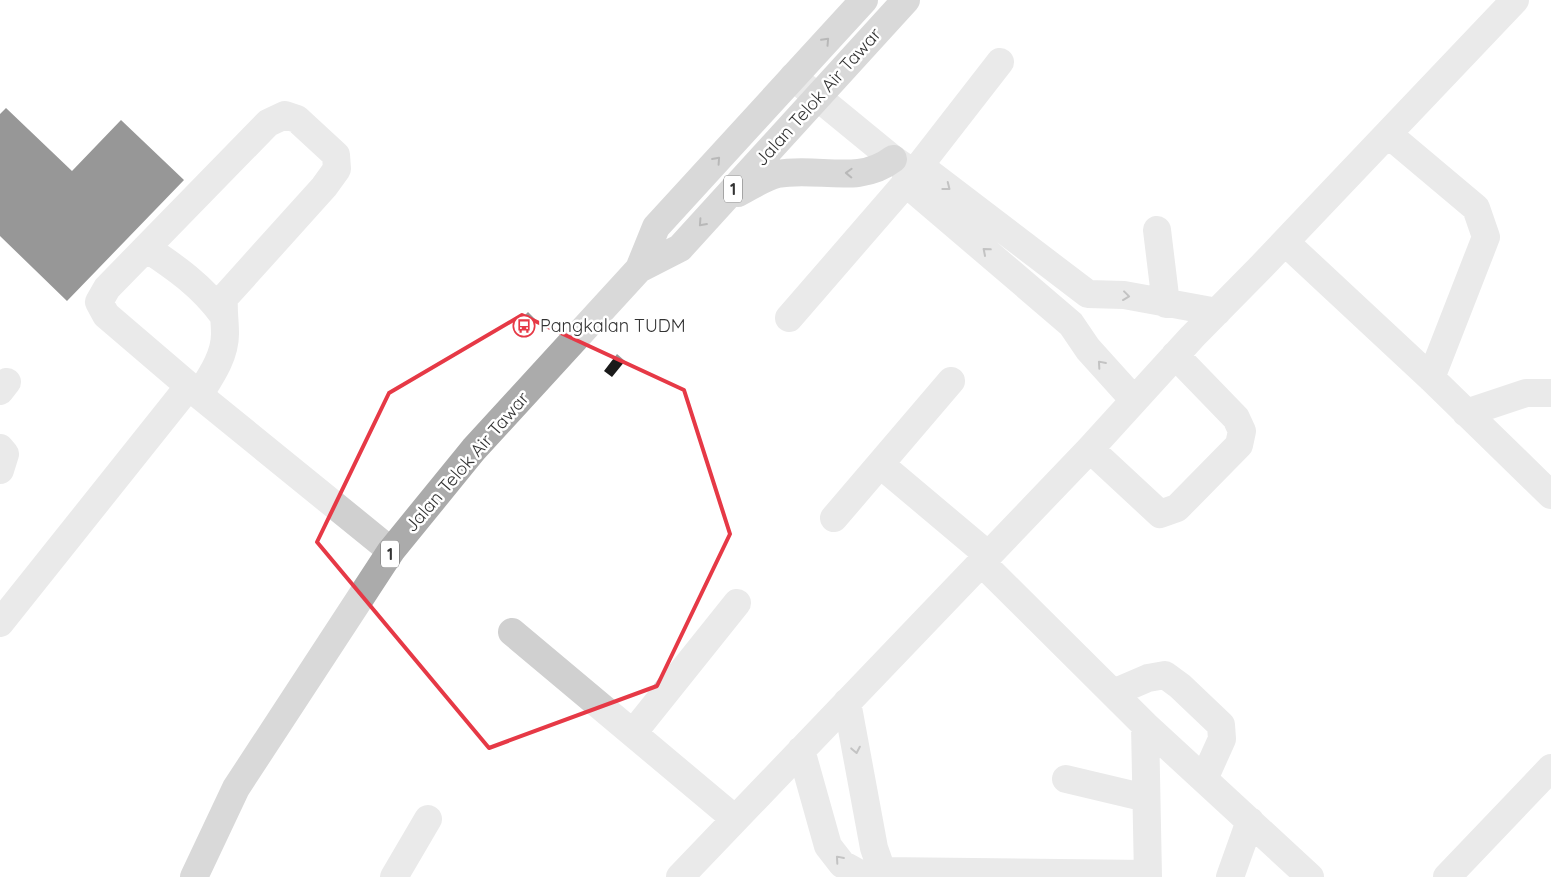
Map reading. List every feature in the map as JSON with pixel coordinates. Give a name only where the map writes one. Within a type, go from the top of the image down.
[{"type":"main road","name":"Jalan Telok Air Tawar","points":[[639,269],[656,227],[864,0]]},
{"type":"main road","name":"Jalan Telok Air Tawar","points":[[194,877],[236,788],[391,551],[474,449],[639,269],[680,248],[819,98],[906,0]]},
{"type":"main road","points":[[723,200],[776,174],[864,174],[880,169],[907,169]]},
{"type":"street","points":[[680,877],[1090,449],[1175,355],[1516,0]]},
{"type":"street","points":[[789,318],[907,169],[1000,62]]},
{"type":"street","points":[[793,77],[907,169],[1088,294],[1124,295],[1216,312]]},
{"type":"street","points":[[0,623],[194,390],[218,364],[225,335],[224,298],[324,187],[337,169],[336,155],[297,119],[285,115],[268,124],[106,288],[99,302],[106,316],[194,390],[391,551]]},
{"type":"street","points":[[1388,134],[1476,208],[1486,237],[1431,378]]},
{"type":"street","points":[[907,169],[1071,324],[1088,349],[1134,400]]},
{"type":"street","points":[[1157,230],[1166,304]]},
{"type":"street","points":[[1285,242],[1431,378],[1551,495]]},
{"type":"street","points":[[146,248],[185,274],[223,315]]},
{"type":"street","points":[[1071,324],[1077,305],[1088,294]]},
{"type":"street","points":[[1090,449],[1160,514],[1177,508],[1238,445],[1242,431],[1236,418],[1175,355]]},
{"type":"street","points":[[834,518],[951,381]]},
{"type":"street","points":[[1466,412],[1526,393],[1551,393]]},
{"type":"street","points":[[0,448],[5,454],[0,470]]},
{"type":"street","points":[[881,465],[985,558],[1113,693],[1310,877]]},
{"type":"street","points":[[633,733],[737,603]]},
{"type":"street","points":[[512,632],[735,819]]},
{"type":"street","points":[[1113,693],[1148,678],[1165,675],[1180,686],[1221,725],[1222,739],[1204,779]]},
{"type":"street","points":[[847,702],[874,848],[882,871]]},
{"type":"street","points":[[801,750],[828,846],[842,864],[860,874],[882,871],[1147,876],[1145,724]]},
{"type":"street","points":[[1447,877],[1551,768]]},
{"type":"street","points":[[1066,779],[1146,798]]},
{"type":"street","points":[[394,877],[428,819]]},
{"type":"street","points":[[1230,877],[1250,822]]},
{"type":"highlighted area","points":[[522,315],[684,390],[730,534],[657,686],[489,748],[317,542],[389,393]]},
{"type":"building","points":[[6,108],[72,171],[121,120],[184,180],[67,301],[0,236],[0,114]]},
{"type":"building","points":[[528,312],[536,320],[521,334],[513,327]]},
{"type":"building","points":[[617,354],[625,361],[612,377],[604,371]]},
{"type":"place","name":"Pangkalan TUDM","points":[[524,326]]}]
